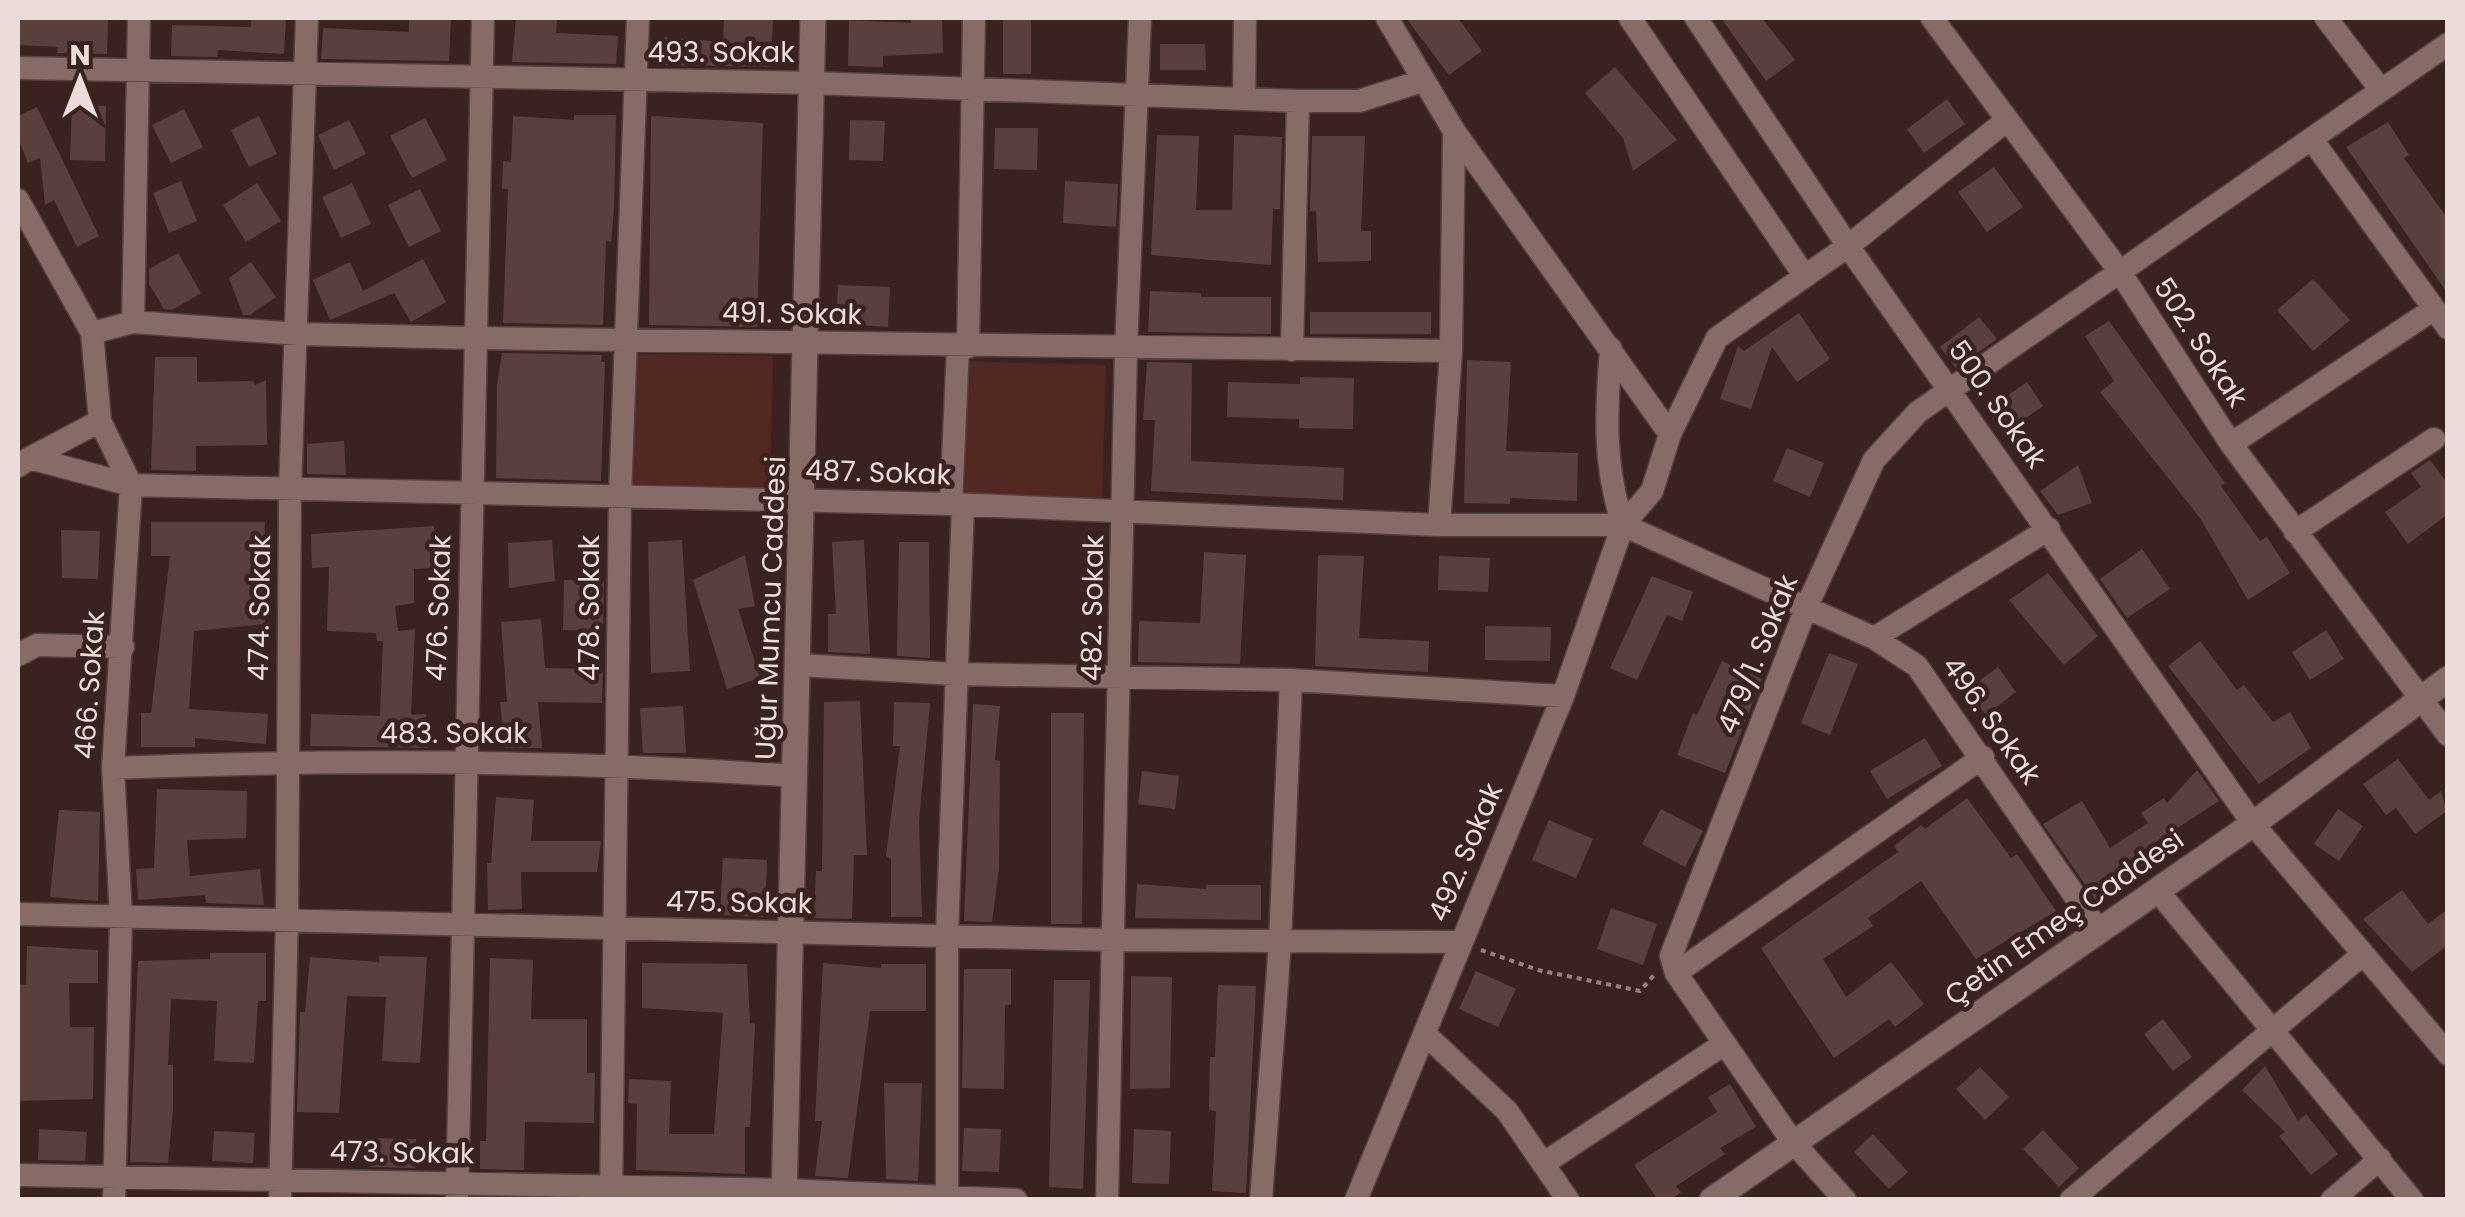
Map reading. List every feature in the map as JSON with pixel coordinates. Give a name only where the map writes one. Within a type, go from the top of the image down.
[{"type":"street","points":[[133,322],[139,18]]},
{"type":"street","name":"474. Sokak","points":[[280,1190],[288,919],[290,489],[306,18]]},
{"type":"street","name":"476. Sokak","points":[[457,1191],[483,18]]},
{"type":"street","name":"478. Sokak","points":[[611,1192],[620,496],[638,18]]},
{"type":"street","name":"Uğur Mumcu Caddesi","points":[[784,1194],[813,18]]},
{"type":"street","points":[[946,1198],[957,504],[974,18]]},
{"type":"street","name":"482. Sokak","points":[[1107,1200],[1126,348],[1140,18]]},
{"type":"street","points":[[1244,98],[1245,18]]},
{"type":"street","points":[[1387,18],[1454,130],[1670,434]]},
{"type":"street","points":[[1630,18],[1804,274]]},
{"type":"street","name":"500. Sokak","points":[[1696,18],[1848,246],[1953,390],[2252,824],[2362,955],[2438,1024],[2448,1054]]},
{"type":"street","name":"502. Sokak","points":[[1932,18],[2120,272],[2231,444],[2418,700],[2448,735]]},
{"type":"street","points":[[2326,18],[2381,90]]},
{"type":"street","name":"479/1. Sokak","points":[[1674,964],[1806,608],[1874,460],[1918,412],[2448,44]]},
{"type":"street","name":"493. Sokak","points":[[18,68],[812,83],[1298,101],[1358,101],[1422,81]]},
{"type":"street","points":[[1292,350],[1298,101]]},
{"type":"street","name":"492. Sokak","points":[[1356,1200],[1563,696],[1623,524],[1652,491],[1670,434],[1717,338],[1848,246],[2006,121]]},
{"type":"street","points":[[1439,525],[1450,352],[1454,130]]},
{"type":"street","points":[[2231,444],[2441,319],[2313,140]]},
{"type":"street","name":"466. Sokak","points":[[18,200],[25,230],[92,333],[100,421],[130,485],[113,768],[121,917],[114,1200]]},
{"type":"street","name":"491. Sokak","points":[[92,333],[133,322],[298,334],[1450,352]]},
{"type":"street","points":[[1611,349],[1604,436],[1610,483],[1623,524]]},
{"type":"street","points":[[24,462],[100,421]]},
{"type":"street","points":[[2296,532],[2434,439]]},
{"type":"street","name":"487. Sokak","points":[[24,462],[130,485],[957,504],[1439,525],[1623,524]]},
{"type":"street","name":"496. Sokak","points":[[1623,524],[1874,638],[1917,666],[2099,931]]},
{"type":"street","points":[[1874,638],[2049,528]]},
{"type":"street","points":[[18,655],[37,645],[122,648]]},
{"type":"street","points":[[799,665],[956,674],[1291,680],[1563,696]]},
{"type":"street","name":"Çetin Emeç Caddesi","points":[[1712,1200],[1792,1140],[2252,824],[2448,679]]},
{"type":"street","points":[[1260,1200],[1280,942],[1291,680]]},
{"type":"street","points":[[1845,1200],[1792,1140],[1724,1044],[1674,964],[1983,757]]},
{"type":"street","name":"483. Sokak","points":[[113,768],[286,762],[619,764],[795,776]]},
{"type":"street","points":[[2158,890],[2412,1200]]},
{"type":"street","name":"475. Sokak","points":[[18,914],[1114,940],[1459,942]]},
{"type":"street","points":[[2071,1200],[2362,955]]},
{"type":"street","points":[[1426,1035],[1507,1111],[1568,1200]]},
{"type":"street","points":[[1543,1164],[1724,1044]]},
{"type":"street","points":[[2332,1200],[2380,1159]]},
{"type":"street","name":"473. Sokak","points":[[18,1175],[114,1176],[280,1190],[1016,1200]]},
{"type":"path","points":[[1459,942],[1538,970],[1640,990],[1674,964]]},
{"type":"shaded area","points":[[630,354],[773,356],[770,490],[627,487]]},
{"type":"shaded area","points":[[964,361],[1106,365],[1102,499],[960,495]]},
{"type":"building","points":[[18,18],[108,18],[107,54],[57,53],[58,47],[18,45]]},
{"type":"building","points":[[251,18],[286,18],[284,54],[218,50],[217,57],[171,56],[172,25],[251,27]]},
{"type":"building","points":[[409,18],[451,18],[449,61],[321,59],[323,28],[409,32]]},
{"type":"building","points":[[516,18],[557,18],[556,33],[618,36],[616,64],[512,62]]},
{"type":"building","points":[[724,18],[773,18],[771,67],[662,65],[664,37],[723,42]]},
{"type":"building","points":[[910,18],[942,18],[943,53],[883,56],[883,67],[848,66],[849,20],[911,23]]},
{"type":"building","points":[[1003,18],[1031,18],[1031,74],[1003,74]]},
{"type":"building","points":[[1406,18],[1458,18],[1482,51],[1449,75]]},
{"type":"building","points":[[1721,18],[1762,18],[1795,60],[1766,81]]},
{"type":"building","points":[[1160,44],[1205,44],[1206,70],[1160,70]]},
{"type":"building","points":[[1615,67],[1677,140],[1633,171],[1623,138],[1585,93]]},
{"type":"building","points":[[1947,99],[1965,124],[1924,153],[1907,129]]},
{"type":"building","points":[[72,105],[106,106],[105,161],[70,160]]},
{"type":"building","points":[[37,107],[99,236],[77,247],[54,200],[45,205],[40,158],[28,163],[18,138],[18,116]]},
{"type":"building","points":[[184,109],[203,147],[171,163],[152,125]]},
{"type":"building","points":[[574,115],[616,115],[614,209],[611,242],[606,241],[603,325],[503,323],[508,189],[502,189],[503,161],[511,162],[513,116],[574,120]]},
{"type":"building","points":[[259,116],[277,154],[249,167],[231,130]]},
{"type":"building","points":[[651,116],[763,123],[757,327],[649,325]]},
{"type":"building","points":[[425,118],[447,160],[412,178],[390,136]]},
{"type":"building","points":[[349,120],[366,154],[334,170],[318,135]]},
{"type":"building","points":[[850,120],[885,121],[883,161],[849,160]]},
{"type":"building","points":[[2388,122],[2409,155],[2404,158],[2448,219],[2448,294],[2346,147]]},
{"type":"building","points":[[995,128],[1038,128],[1037,170],[994,169]]},
{"type":"building","points":[[1157,135],[1199,136],[1196,210],[1232,210],[1234,135],[1282,137],[1280,209],[1273,209],[1271,265],[1151,255]]},
{"type":"building","points":[[1312,136],[1365,136],[1361,231],[1371,231],[1371,261],[1318,262],[1316,211],[1310,211]]},
{"type":"building","points":[[1994,167],[2023,207],[1987,232],[1958,192]]},
{"type":"building","points":[[181,181],[197,221],[169,233],[153,193]]},
{"type":"building","points":[[1065,181],[1118,184],[1116,227],[1063,223]]},
{"type":"building","points":[[257,183],[281,221],[246,242],[223,205]]},
{"type":"building","points":[[352,183],[371,224],[341,238],[322,197]]},
{"type":"building","points":[[420,189],[441,231],[409,247],[388,205]]},
{"type":"building","points":[[178,253],[201,293],[172,310],[164,309],[149,284],[149,269]]},
{"type":"building","points":[[423,259],[446,302],[411,322],[394,293],[330,320],[313,280],[350,262],[363,291]]},
{"type":"building","points":[[251,262],[276,297],[250,315],[243,315],[229,278]]},
{"type":"building","points":[[2313,279],[2350,320],[2313,351],[2277,310]]},
{"type":"building","points":[[838,285],[890,287],[888,327],[836,324]]},
{"type":"building","points":[[1150,291],[1201,293],[1201,297],[1271,297],[1271,334],[1148,332]]},
{"type":"building","points":[[1310,312],[1431,312],[1431,334],[1310,334]]},
{"type":"building","points":[[1799,313],[1830,359],[1797,382],[1772,347],[1751,409],[1720,399],[1738,346],[1744,351]]},
{"type":"building","points":[[1979,317],[1997,339],[1956,368],[1940,347]]},
{"type":"building","points":[[2109,321],[2225,483],[2221,486],[2260,541],[2267,537],[2290,573],[2248,600],[2200,518],[2100,392],[2114,381],[2085,336]]},
{"type":"building","points":[[502,353],[602,355],[601,362],[605,362],[601,481],[496,478],[497,385]]},
{"type":"building","points":[[155,357],[197,357],[197,382],[253,381],[255,385],[266,380],[267,445],[196,446],[196,471],[151,470]]},
{"type":"building","points":[[1467,360],[1511,362],[1506,451],[1578,453],[1577,501],[1510,498],[1510,504],[1464,503]]},
{"type":"building","points":[[1147,362],[1192,363],[1191,461],[1344,468],[1343,500],[1151,491],[1155,420],[1143,420]]},
{"type":"building","points":[[1300,377],[1354,378],[1353,429],[1299,428],[1299,419],[1227,417],[1228,382],[1300,384]]},
{"type":"building","points":[[2027,382],[2043,406],[2003,434],[1987,410]]},
{"type":"building","points":[[344,441],[346,475],[307,474],[307,444]]},
{"type":"building","points":[[1787,448],[1824,463],[1810,497],[1773,481]]},
{"type":"building","points":[[2430,460],[2448,484],[2448,514],[2408,544],[2385,512],[2421,487],[2411,473]]},
{"type":"building","points":[[2078,465],[2092,503],[2058,515],[2040,491]]},
{"type":"building","points":[[151,522],[265,522],[264,568],[260,568],[265,624],[194,631],[189,709],[268,714],[266,744],[195,738],[195,747],[141,747],[141,713],[151,713],[170,556],[151,556]]},
{"type":"building","points":[[434,526],[436,568],[414,569],[414,603],[395,606],[398,631],[415,629],[411,715],[426,714],[428,748],[310,746],[311,714],[380,716],[383,641],[377,641],[376,633],[327,631],[329,567],[312,568],[311,534]]},
{"type":"building","points":[[61,530],[100,531],[98,579],[62,578]]},
{"type":"building","points":[[552,540],[555,581],[509,588],[508,543]]},
{"type":"building","points":[[682,540],[690,671],[651,673],[648,542]]},
{"type":"building","points":[[864,540],[870,654],[828,652],[828,614],[836,614],[832,542]]},
{"type":"building","points":[[899,542],[929,542],[930,658],[897,656]]},
{"type":"building","points":[[2142,549],[2170,589],[2127,618],[2100,579]]},
{"type":"building","points":[[1204,552],[1246,555],[1240,664],[1138,662],[1139,621],[1200,623]]},
{"type":"building","points":[[745,555],[755,606],[738,609],[760,678],[727,689],[693,580]]},
{"type":"building","points":[[1318,555],[1364,556],[1359,638],[1429,641],[1428,672],[1315,666]]},
{"type":"building","points":[[1439,556],[1490,558],[1488,592],[1438,590]]},
{"type":"building","points":[[2048,573],[2098,636],[2064,665],[2009,600]]},
{"type":"building","points":[[1652,576],[1693,592],[1682,621],[1667,615],[1637,680],[1610,668]]},
{"type":"building","points":[[564,580],[604,581],[603,631],[563,630]]},
{"type":"building","points":[[541,619],[545,668],[603,669],[602,703],[538,702],[542,748],[505,748],[500,702],[507,702],[501,622]]},
{"type":"building","points":[[1485,626],[1551,627],[1550,661],[1485,660]]},
{"type":"building","points":[[2326,630],[2344,659],[2310,680],[2292,652]]},
{"type":"building","points":[[2200,641],[2237,690],[2244,685],[2273,722],[2290,712],[2311,748],[2259,784],[2168,666]]},
{"type":"building","points":[[1829,653],[1858,664],[1830,735],[1801,723]]},
{"type":"building","points":[[1722,661],[1762,679],[1725,773],[1677,755],[1693,713],[1697,715]]},
{"type":"building","points":[[1998,667],[2016,692],[1986,715],[1967,690]]},
{"type":"building","points":[[860,701],[867,855],[854,855],[852,919],[814,918],[816,871],[822,871],[824,702]]},
{"type":"building","points":[[894,702],[930,703],[919,821],[922,917],[891,917],[891,859],[886,856],[900,746],[893,746]]},
{"type":"building","points":[[973,704],[1000,706],[995,760],[1000,761],[999,869],[992,922],[964,921]]},
{"type":"building","points":[[683,706],[686,753],[643,753],[640,708]]},
{"type":"building","points":[[1051,713],[1084,713],[1082,924],[1051,924]]},
{"type":"building","points":[[1925,738],[1942,766],[1887,799],[1870,771]]},
{"type":"building","points":[[2398,759],[2429,800],[2441,791],[2447,811],[2415,834],[2396,808],[2386,815],[2363,784]]},
{"type":"building","points":[[2197,770],[2219,801],[2145,849],[2152,859],[2096,900],[2043,824],[2082,801],[2110,848],[2148,823],[2141,813],[2164,798],[2167,803]]},
{"type":"building","points":[[1142,771],[1179,776],[1175,809],[1138,804]]},
{"type":"building","points":[[157,789],[247,791],[246,838],[187,840],[190,876],[260,869],[264,905],[206,903],[205,895],[138,900],[136,869],[154,868]]},
{"type":"building","points":[[496,797],[534,800],[531,841],[601,841],[597,872],[521,872],[522,909],[488,910],[487,863],[491,863]]},
{"type":"building","points":[[1967,798],[2011,858],[2017,854],[2056,911],[1976,959],[1921,881],[1868,918],[1873,926],[1823,959],[1846,997],[1891,962],[1924,1004],[1895,1027],[1889,1019],[1834,1058],[1761,948],[1898,852],[1894,846],[1921,825],[1925,829]]},
{"type":"building","points":[[1661,809],[1703,831],[1685,867],[1642,844]]},
{"type":"building","points":[[2338,809],[2363,826],[2339,861],[2314,844]]},
{"type":"building","points":[[59,810],[100,812],[98,901],[50,897]]},
{"type":"building","points":[[1549,820],[1593,839],[1576,878],[1532,860]]},
{"type":"building","points":[[723,858],[767,860],[765,917],[720,915]]},
{"type":"building","points":[[1137,884],[1206,889],[1206,885],[1261,885],[1261,920],[1135,918]]},
{"type":"building","points":[[2402,890],[2428,924],[2448,909],[2448,945],[2412,972],[2363,919]]},
{"type":"building","points":[[1611,908],[1657,924],[1643,965],[1597,949]]},
{"type":"building","points":[[27,946],[98,950],[98,983],[69,983],[70,1027],[94,1027],[93,1099],[18,1101],[18,984],[26,985]]},
{"type":"building","points":[[210,953],[266,953],[266,1001],[258,1001],[254,1063],[214,1061],[217,1001],[171,999],[168,1065],[173,1065],[173,1109],[168,1163],[130,1162],[138,961],[210,959]]},
{"type":"building","points":[[379,956],[427,957],[420,1063],[382,1061],[386,997],[347,996],[339,1113],[297,1112],[300,1012],[305,1012],[310,957],[379,962]]},
{"type":"building","points":[[490,958],[533,960],[531,1019],[587,1019],[587,1073],[595,1073],[594,1123],[525,1122],[524,1170],[480,1169],[480,1141],[486,1141]]},
{"type":"building","points":[[642,963],[747,964],[750,1023],[755,1024],[750,1127],[745,1127],[745,1174],[636,1170],[637,1104],[628,1103],[629,1079],[671,1081],[669,1134],[714,1134],[723,1013],[642,1008]]},
{"type":"building","points":[[823,963],[881,968],[881,964],[926,964],[926,1011],[870,1011],[848,1178],[815,1176],[822,1121],[815,1121]]},
{"type":"building","points":[[964,969],[1011,969],[1011,1005],[1005,1005],[1004,1089],[962,1088]]},
{"type":"building","points":[[1476,971],[1516,989],[1498,1027],[1459,1009]]},
{"type":"building","points":[[1131,976],[1172,977],[1170,1088],[1130,1089]]},
{"type":"building","points":[[1054,980],[1090,980],[1083,1189],[1049,1187]]},
{"type":"building","points":[[1218,985],[1256,986],[1246,1193],[1212,1191],[1216,1111],[1209,1110],[1210,1057],[1215,1057]]},
{"type":"building","points":[[2163,1019],[2192,1057],[2173,1071],[2144,1034]]},
{"type":"building","points":[[2265,1066],[2298,1121],[2306,1114],[2338,1154],[2311,1175],[2279,1136],[2285,1132],[2242,1090]]},
{"type":"building","points":[[1980,1067],[2009,1097],[1985,1120],[1956,1089]]},
{"type":"building","points":[[884,1083],[922,1083],[918,1181],[886,1179]]},
{"type":"building","points":[[1730,1084],[1756,1127],[1720,1148],[1725,1154],[1676,1186],[1681,1192],[1671,1200],[1658,1200],[1634,1165],[1717,1112],[1708,1097]]},
{"type":"building","points":[[964,1128],[1001,1129],[999,1172],[962,1171]]},
{"type":"building","points":[[39,1129],[87,1132],[85,1161],[38,1160]]},
{"type":"building","points":[[1134,1129],[1171,1131],[1169,1184],[1132,1183]]},
{"type":"building","points":[[2043,1130],[2079,1168],[2059,1187],[2023,1149]]},
{"type":"building","points":[[214,1131],[255,1133],[253,1163],[212,1161]]},
{"type":"building","points":[[1873,1134],[1908,1172],[1889,1189],[1854,1152]]},
{"type":"building","points":[[370,1138],[416,1139],[415,1168],[370,1167]]}]
